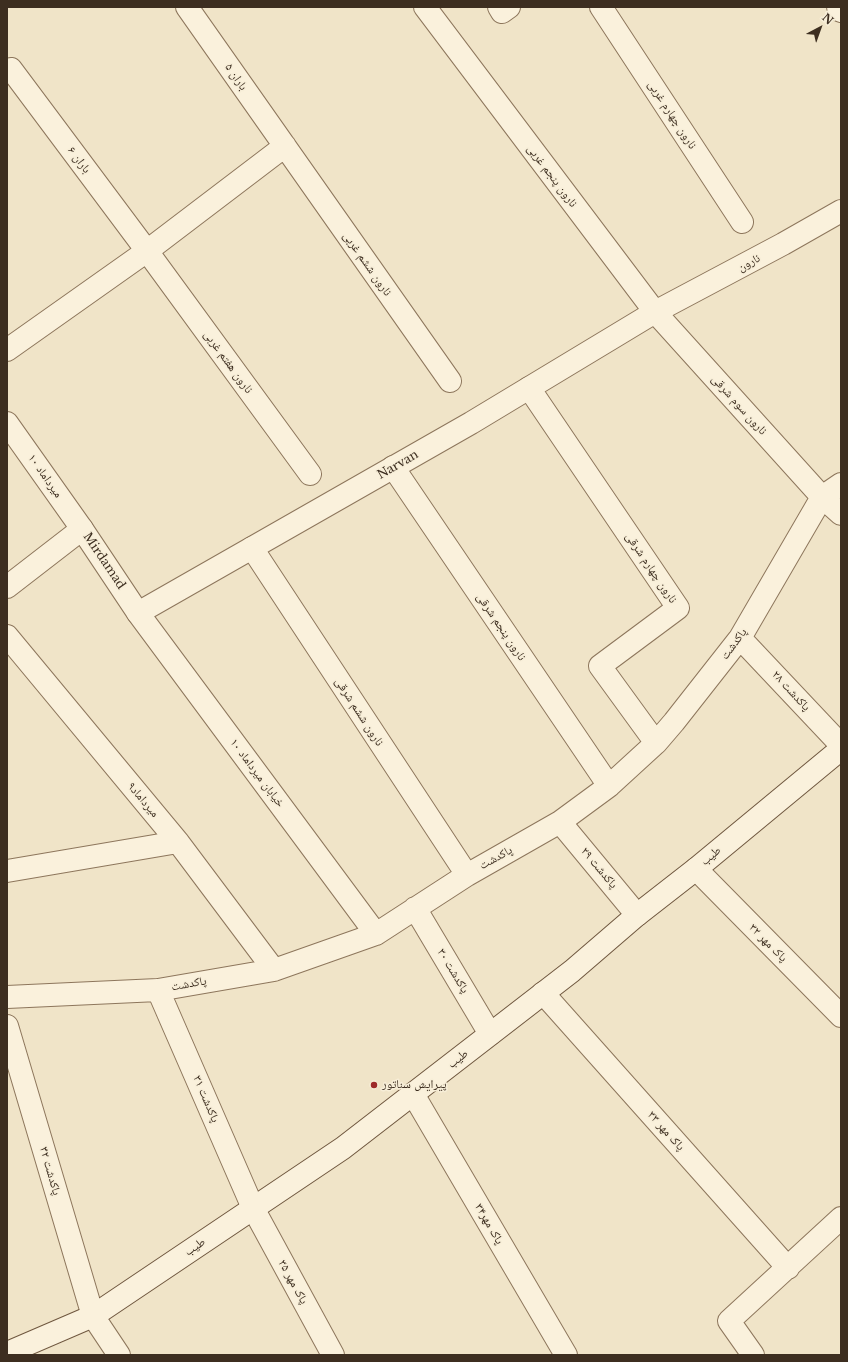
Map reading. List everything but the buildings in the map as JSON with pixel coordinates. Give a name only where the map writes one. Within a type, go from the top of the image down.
[{"type":"street","name":"باران ۵","points":[[187,7],[285,146]]},
{"type":"street","name":"نارون پنجم غربی","points":[[424,7],[655,312]]},
{"type":"street","name":"نارون چهارم غربی","points":[[601,7],[742,222]]},
{"type":"street","points":[[838,7],[841,11]]},
{"type":"street","name":"باران ۶","points":[[11,69],[147,250]]},
{"type":"street","points":[[7,350],[147,250],[285,146]]},
{"type":"street","name":"نارون ششم غربی","points":[[285,146],[450,381]]},
{"type":"street","name":"نارون","points":[[655,312],[783,244],[841,211]]},
{"type":"street","name":"نارون هفتم غربی","points":[[147,250],[310,474]]},
{"type":"street","name":"Narvan","points":[[138,613],[529,388],[655,312]]},
{"type":"street","name":"نارون سوم شرقی","points":[[655,312],[822,497],[841,514]]},
{"type":"street","name":"نارون چهارم شرقی","points":[[529,388],[678,608],[600,666],[656,743]]},
{"type":"street","name":"میرداماد ۱۰","points":[[7,423],[82,529]]},
{"type":"street","name":"نارون پنجم شرقی","points":[[393,467],[609,786]]},
{"type":"street","name":"پاکدشت","points":[[7,997],[158,990],[274,970],[376,934],[467,875],[560,822],[609,786],[656,743],[674,722],[740,638],[822,497],[841,484]]},
{"type":"street","name":"Mirdamad","points":[[7,587],[82,529],[138,613]]},
{"type":"street","name":"نارون ششم شرقی","points":[[252,548],[467,875]]},
{"type":"street","name":"۱۰ خیابان میرداماد","points":[[138,613],[376,934]]},
{"type":"street","name":"میرداماد۹","points":[[7,636],[178,842],[274,970]]},
{"type":"street","name":"پاکدشت ۲۸","points":[[740,638],[841,745]]},
{"type":"street","name":"طیب","points":[[7,1353],[93,1316],[343,1148],[572,971],[637,915],[696,869],[841,749]]},
{"type":"street","name":"پاکدشت ۲۹","points":[[560,822],[637,915]]},
{"type":"street","points":[[7,871],[178,842]]},
{"type":"street","name":"پاک مهر ۳۲","points":[[696,869],[841,1016]]},
{"type":"street","name":"پاکدشت ۳۰","points":[[415,908],[490,1034]]},
{"type":"street","name":"پاکدشت ۳۱","points":[[158,990],[253,1208]]},
{"type":"street","name":"پاک مهر ۳۳","points":[[544,993],[788,1268]]},
{"type":"street","name":"پاکدشت ۳۲","points":[[7,1026],[93,1316],[119,1355]]},
{"type":"street","name":"پاک مهر۳۴","points":[[413,1094],[566,1355]]},
{"type":"street","name":"پاک مهر ۳۵","points":[[253,1208],[333,1355]]},
{"type":"street","points":[[753,1355],[729,1321],[788,1268],[838,1227]]},
{"type":"place","name":"پیرایش سناتور","points":[[374,1085]]}]
